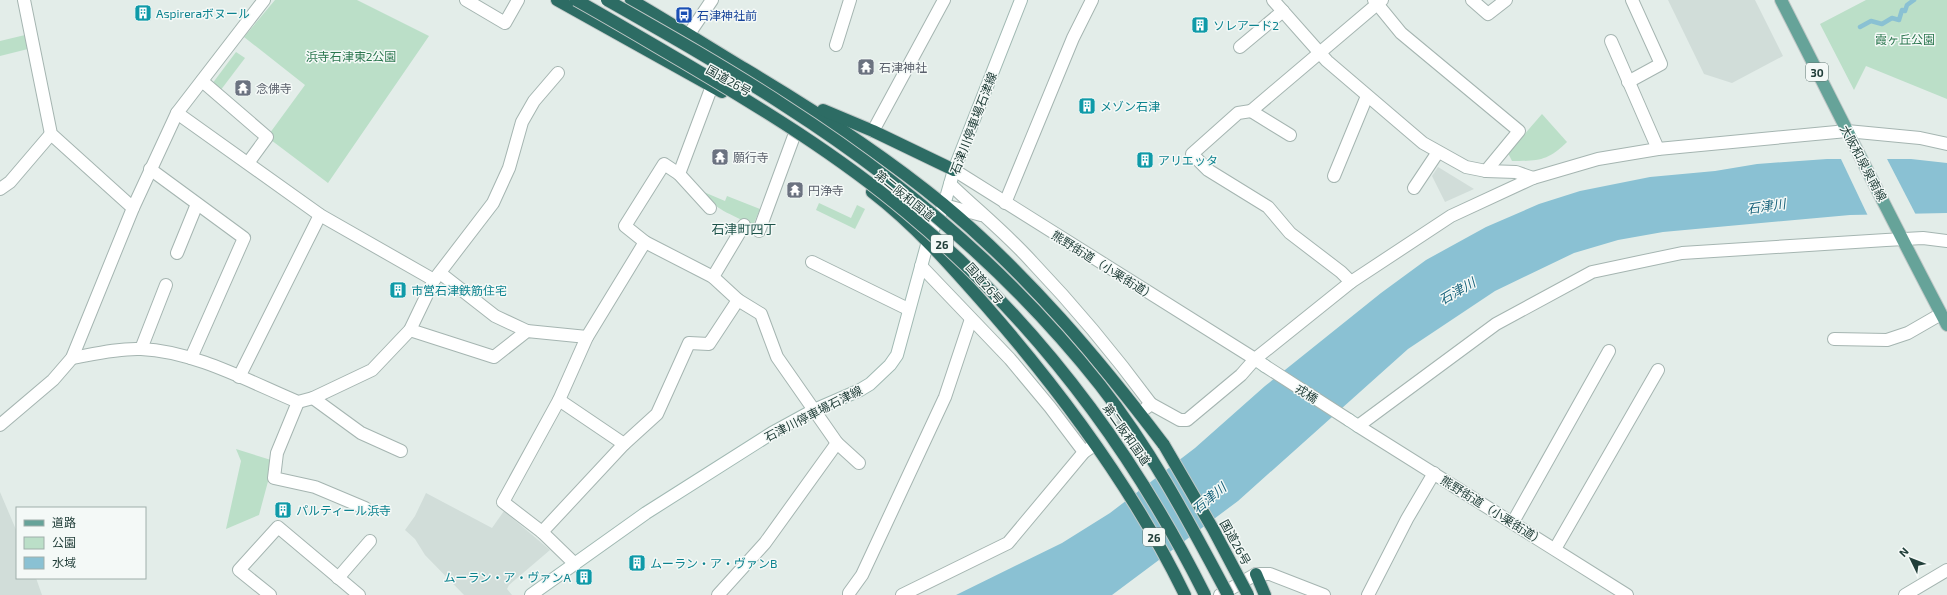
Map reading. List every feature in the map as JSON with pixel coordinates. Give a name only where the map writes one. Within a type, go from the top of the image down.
[{"type":"highway","name":"国道26号","points":[[557,0],[748,106],[794,136],[873,193],[928,241],[1021,346],[1062,398],[1119,481],[1167,559],[1185,595]]},
{"type":"highway","name":"第二阪和国道","points":[[576,0],[794,129],[866,180],[908,213],[963,263],[1020,323],[1074,384],[1143,483],[1182,550],[1205,595]]},
{"type":"highway","name":"第二阪和国道","points":[[607,0],[755,87],[871,165],[941,222],[998,275],[1055,332],[1121,413],[1176,498],[1228,595]]},
{"type":"highway","name":"国道26号","points":[[631,0],[787,94],[880,155],[944,205],[1005,261],[1061,317],[1111,376],[1164,444],[1214,529],[1248,595]]},
{"type":"highway","points":[[787,94],[873,131],[954,170]]},
{"type":"highway","points":[[1256,574],[1265,595]]},
{"type":"main road","name":"大阪和泉泉南線","points":[[1781,0],[1944,320]]},
{"type":"street","points":[[24,0],[51,134],[133,208]]},
{"type":"street","points":[[0,425],[53,380],[72,358],[133,208],[177,113],[264,0]]},
{"type":"street","points":[[466,0],[505,24],[518,0]]},
{"type":"street","points":[[689,34],[712,0]]},
{"type":"street","points":[[836,45],[850,0]]},
{"type":"street","points":[[873,131],[944,0]]},
{"type":"street","name":"石津川停車場石津線","points":[[531,595],[646,513],[765,437],[814,410],[860,390],[880,375],[890,365],[897,355],[908,309],[928,241],[944,205],[954,170],[1021,0]]},
{"type":"street","points":[[1005,203],[1073,38],[1092,0]]},
{"type":"street","points":[[1274,0],[1319,52],[1367,96],[1423,143],[1466,167],[1486,171],[1516,172],[1533,178]]},
{"type":"street","points":[[1472,0],[1488,14],[1506,0]]},
{"type":"street","points":[[1628,82],[1661,64],[1632,0]]},
{"type":"street","points":[[1351,282],[1341,272],[1290,233],[1268,207],[1208,170],[1192,154],[1238,113],[1251,111],[1378,1],[1401,33],[1519,131],[1486,171]]},
{"type":"street","points":[[1240,47],[1283,11]]},
{"type":"street","points":[[1611,41],[1658,149]]},
{"type":"street","points":[[72,358],[108,352],[140,349],[191,358],[298,402],[313,398],[372,370],[410,330],[437,276],[493,204],[509,168],[522,122],[534,101],[558,73]]},
{"type":"street","points":[[202,82],[266,137],[248,163]]},
{"type":"street","points":[[679,174],[712,86]]},
{"type":"street","points":[[1334,176],[1367,96]]},
{"type":"street","points":[[1251,111],[1290,135]]},
{"type":"street","points":[[177,113],[320,215],[437,276],[495,316],[527,331],[587,337]]},
{"type":"street","points":[[950,184],[1031,260],[1074,307],[1118,360],[1149,406],[1180,420],[1187,420],[1260,362],[1290,333],[1351,282],[1451,216],[1533,178],[1598,159],[1658,149],[1847,130],[1920,138],[1947,144]]},
{"type":"street","points":[[0,189],[10,182],[51,134]]},
{"type":"street","points":[[759,231],[794,136]]},
{"type":"street","points":[[1414,188],[1438,152]]},
{"type":"street","points":[[710,208],[679,174],[664,164],[626,226],[645,242],[713,277],[738,300],[761,314],[777,357],[837,443],[859,462]]},
{"type":"street","points":[[150,170],[244,238],[191,358]]},
{"type":"street","name":"熊野街道（小栗街道）","points":[[954,170],[1260,362]]},
{"type":"street","points":[[177,253],[198,204]]},
{"type":"street","points":[[944,205],[983,215]]},
{"type":"street","points":[[239,377],[320,215]]},
{"type":"street","points":[[713,277],[744,225]]},
{"type":"street","points":[[1354,423],[1496,324],[1592,272],[1682,253],[1900,234],[1947,241]]},
{"type":"street","points":[[575,564],[542,532],[503,502],[559,400],[587,337],[645,242]]},
{"type":"street","points":[[812,262],[908,309]]},
{"type":"street","points":[[902,595],[1008,543],[1087,450],[1015,365],[921,266]]},
{"type":"street","points":[[140,349],[166,285]]},
{"type":"street","points":[[542,532],[624,444],[657,414],[689,343],[709,344],[738,300]]},
{"type":"street","points":[[849,595],[862,576],[945,397],[972,319]]},
{"type":"street","points":[[1834,339],[1887,340],[1944,320]]},
{"type":"street","points":[[410,330],[494,357],[527,331]]},
{"type":"street","points":[[1513,522],[1609,351]]},
{"type":"street","name":"戎橋","points":[[1260,362],[1354,423]]},
{"type":"street","points":[[1555,549],[1658,370]]},
{"type":"street","points":[[313,398],[361,433],[401,451]]},
{"type":"street","points":[[559,400],[624,444]]},
{"type":"street","points":[[298,402],[277,453],[274,478],[315,487],[365,508]]},
{"type":"street","name":"熊野街道（小栗街道）","points":[[1354,423],[1627,595]]},
{"type":"street","points":[[718,595],[765,543],[837,443]]},
{"type":"street","points":[[1368,595],[1407,519],[1434,473]]},
{"type":"street","points":[[270,595],[239,570],[278,527],[359,595]]},
{"type":"street","points":[[338,578],[370,541]]},
{"type":"street","points":[[1906,595],[1947,570]]},
{"type":"street","points":[[1220,595],[1256,574],[1270,574],[1324,595]]},
{"type":"shaded area","points":[[1668,0],[1755,0],[1783,56],[1732,83],[1704,74]]},
{"type":"shaded area","points":[[1438,167],[1474,189],[1445,202],[1432,176]]},
{"type":"shaded area","points":[[0,492],[16,530],[16,579],[36,579],[42,595],[0,595]]},
{"type":"shaded area","points":[[426,493],[492,528],[504,511],[550,550],[509,585],[507,589],[512,595],[464,595],[425,555],[415,539],[405,530],[415,516]]},
{"type":"green space","name":"浜寺石津東2公園","points":[[275,0],[357,0],[429,36],[328,183],[267,137],[305,85],[244,37]]},
{"type":"green space","name":"霞ヶ丘公園","points":[[1866,0],[1947,0],[1947,99],[1866,66],[1854,90],[1820,24]]},
{"type":"green space","points":[[25,35],[28,49],[0,56],[0,41]]},
{"type":"green space","points":[[236,52],[245,58],[220,91],[212,84]]},
{"type":"green space","points":[[1542,114],[1567,142],[1554,153],[1542,159],[1512,161],[1508,153]]},
{"type":"green space","points":[[699,190],[725,201],[727,196],[760,209],[753,225],[717,207]]},
{"type":"green space","points":[[819,203],[851,218],[857,205],[865,209],[855,229],[816,210]]},
{"type":"green space","points":[[236,449],[271,460],[270,474],[259,515],[226,529],[241,461]]},
{"type":"water","name":"石津川","points":[[1827,159],[1911,159],[1947,163],[1947,213],[1850,215],[1663,232],[1618,240],[1574,253],[1495,291],[1408,349],[1238,501],[1112,595],[956,595],[1062,543],[1110,513],[1195,448],[1265,386],[1381,293],[1426,260],[1486,227],[1539,204],[1580,191],[1650,177],[1715,171],[1757,164]]},
{"type":"pier","points":[[1840,157],[1886,157],[1916,215],[1868,216]]},
{"type":"waterway","points":[[1860,27],[1871,21],[1882,24],[1892,18],[1899,20],[1902,10],[1905,11],[1907,5],[1914,0]]},
{"type":"tunnel","points":[[1090,448],[1146,408]]},
{"type":"place","name":"Aspireraボヌール","points":[[143,13]]},
{"type":"place","name":"石津神社前","points":[[684,15]]},
{"type":"place","name":"ソレアード2","points":[[1200,25]]},
{"type":"place","name":"石津神社","points":[[866,67]]},
{"type":"place","name":"念佛寺","points":[[243,88]]},
{"type":"place","name":"メゾン石津","points":[[1087,106]]},
{"type":"place","name":"願行寺","points":[[720,157]]},
{"type":"place","name":"アリエッタ","points":[[1145,160]]},
{"type":"place","name":"円浄寺","points":[[795,190]]},
{"type":"place","name":"市営石津鉄筋住宅","points":[[398,290]]},
{"type":"place","name":"パルティール浜寺","points":[[283,510]]},
{"type":"place","name":"ムーラン・ア・ヴァンB","points":[[637,563]]},
{"type":"place","name":"ムーラン・ア・ヴァンA","points":[[584,577]]},
{"type":"district","name":"石津町四丁","points":[[744,229]]}]
